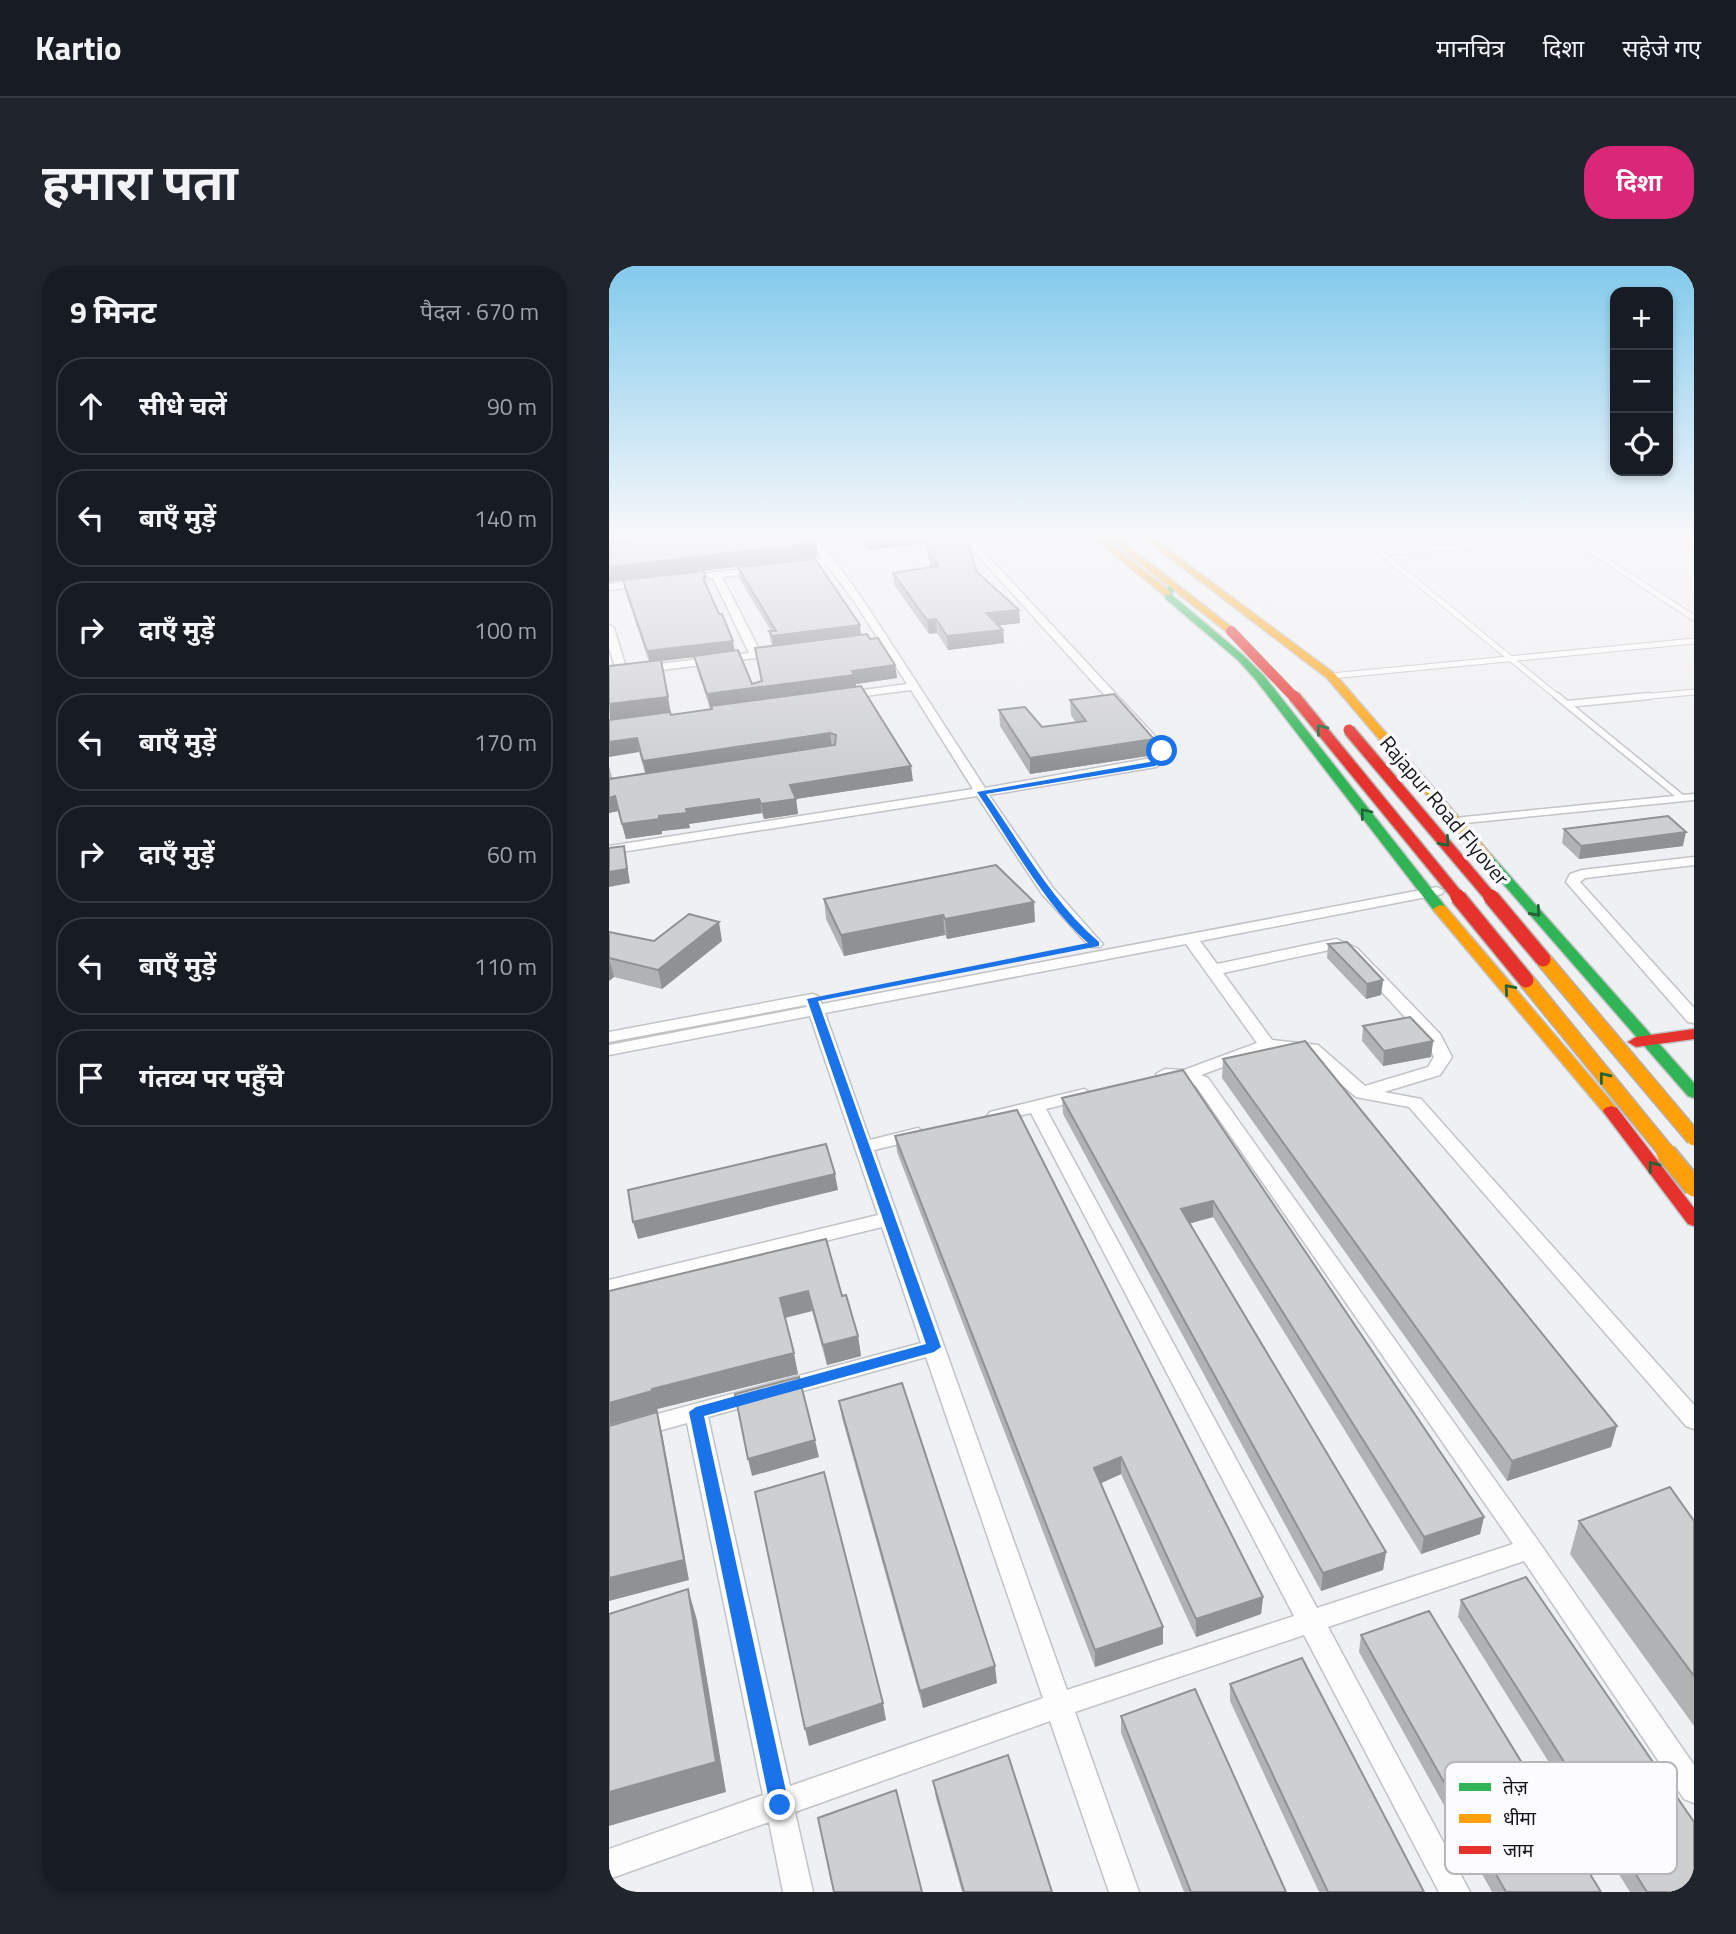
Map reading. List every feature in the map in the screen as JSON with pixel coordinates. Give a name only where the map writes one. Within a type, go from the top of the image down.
[{"type":"main road","points":[[1195,615],[1260,678],[1565,1054],[1694,1220]]},
{"type":"main road","name":"Rajapur Road Flyover","points":[[1207,615],[1231,631],[1280,679],[1694,1187]]},
{"type":"main road","points":[[1233,615],[1296,670]]},
{"type":"main road","points":[[1250,615],[1331,676],[1694,1093]]},
{"type":"main road","name":"Rajapur Road Flyover","points":[[1342,722],[1694,1138]]},
{"type":"main road","points":[[1565,1054],[1694,1034]]},
{"type":"street","points":[[735,615],[755,655]]},
{"type":"street","points":[[867,615],[981,792],[1057,903],[1078,929],[1095,944]]},
{"type":"street","points":[[609,850],[1152,764],[1163,759],[1162,751],[1037,615]]},
{"type":"street","points":[[609,628],[622,673]]},
{"type":"street","points":[[871,641],[884,639]]},
{"type":"street","points":[[609,674],[794,650]]},
{"type":"street","points":[[831,697],[913,685]]},
{"type":"street","points":[[1694,861],[1582,874],[1575,877],[1573,883],[1694,1018]]},
{"type":"street","points":[[609,1050],[1095,944],[1503,876]]},
{"type":"street","points":[[609,1037],[814,1004],[1189,937],[1429,887]]},
{"type":"street","points":[[1189,937],[1267,1045]]},
{"type":"street","points":[[1213,970],[1336,944],[1352,951],[1434,1038],[1443,1057],[1434,1071],[1361,1093]]},
{"type":"street","points":[[814,1004],[1124,1892]]},
{"type":"street","points":[[1186,1075],[1267,1045],[1313,1049],[1361,1093],[1415,1104],[1694,1420]]},
{"type":"street","points":[[1139,1081],[1165,1074],[1186,1075],[1202,1082],[1530,1549],[1676,1762]]},
{"type":"street","points":[[969,1122],[1100,1090]]},
{"type":"street","points":[[1036,1106],[1445,1873]]},
{"type":"street","points":[[864,1147],[943,1128]]},
{"type":"street","points":[[609,1287],[889,1219]]},
{"type":"street","points":[[609,1436],[934,1347]]},
{"type":"street","points":[[696,1412],[798,1892]]},
{"type":"street","points":[[609,1864],[1059,1704],[1313,1623],[1530,1549]]},
{"type":"street","points":[[1677,1764],[1694,1789]]},
{"type":"street","points":[[1445,1874],[1455,1892]]},
{"type":"lane","points":[[1458,615],[1682,798]]},
{"type":"lane","points":[[1331,676],[1694,641]]},
{"type":"lane","points":[[1567,704],[1694,692]]},
{"type":"lane","points":[[1455,821],[1694,797]]},
{"type":"building","points":[[635,615],[722,615],[733,641],[647,651]]},
{"type":"building","points":[[766,615],[853,615],[860,625],[772,636],[769,631],[776,631]]},
{"type":"building","points":[[923,615],[988,615],[1003,630],[947,636],[936,619],[927,620]]},
{"type":"building","points":[[867,634],[870,639],[878,638],[895,665],[852,671],[854,675],[707,694],[694,656],[738,650],[752,684],[762,681],[755,648]]},
{"type":"building","points":[[661,660],[668,697],[609,704],[609,666]]},
{"type":"building","points":[[861,686],[911,766],[790,785],[796,799],[761,804],[759,799],[686,809],[687,813],[622,824],[615,796],[609,798],[609,779],[835,745],[836,735],[830,733],[643,761],[637,738],[609,742],[609,720],[670,712],[671,715],[712,709],[711,706]]},
{"type":"building","points":[[1114,694],[1154,739],[1030,758],[999,710],[1025,707],[1042,727],[1086,721],[1070,700]]},
{"type":"building","points":[[1668,816],[1686,832],[1581,846],[1564,829]]},
{"type":"building","points":[[624,846],[627,869],[609,872],[609,848]]},
{"type":"building","points":[[996,865],[1034,902],[945,919],[943,915],[841,935],[824,899]]},
{"type":"building","points":[[689,914],[719,922],[658,970],[609,958],[609,932],[654,941]]},
{"type":"building","points":[[1347,942],[1383,980],[1367,984],[1328,944]]},
{"type":"building","points":[[1410,1017],[1433,1041],[1384,1051],[1363,1026]]},
{"type":"building","points":[[1305,1041],[1617,1426],[1512,1461],[1223,1059]]},
{"type":"building","points":[[1183,1070],[1484,1517],[1424,1537],[1213,1201],[1181,1209],[1386,1552],[1323,1573],[1062,1098]]},
{"type":"building","points":[[1017,1110],[1263,1597],[1196,1619],[1121,1457],[1094,1468],[1163,1627],[1095,1650],[895,1136]]},
{"type":"building","points":[[826,1144],[835,1174],[633,1222],[628,1190]]},
{"type":"building","points":[[826,1239],[842,1296],[846,1295],[858,1336],[823,1345],[808,1291],[780,1298],[794,1353],[652,1389],[609,1403],[609,1291]]},
{"type":"building","points":[[799,1377],[815,1440],[748,1459],[735,1394]]},
{"type":"building","points":[[902,1383],[995,1666],[920,1691],[839,1401]]},
{"type":"building","points":[[657,1412],[684,1560],[609,1578],[609,1426]]},
{"type":"building","points":[[824,1472],[883,1703],[805,1729],[755,1492]]},
{"type":"building","points":[[1670,1487],[1694,1521],[1694,1676],[1579,1521]]},
{"type":"building","points":[[1526,1577],[1653,1762],[1564,1762],[1461,1600]]},
{"type":"building","points":[[688,1589],[716,1762],[609,1792],[609,1614]]},
{"type":"building","points":[[1429,1611],[1521,1762],[1445,1762],[1445,1784],[1361,1635]]},
{"type":"building","points":[[1302,1658],[1424,1892],[1328,1892],[1230,1684]]},
{"type":"building","points":[[1195,1689],[1286,1892],[1191,1892],[1121,1716]]},
{"type":"building","points":[[1008,1755],[1052,1892],[964,1892],[933,1781]]},
{"type":"building","points":[[896,1790],[922,1892],[834,1892],[818,1818]]},
{"type":"building","points":[[1677,1797],[1694,1822],[1694,1892],[1647,1892],[1636,1874],[1677,1874]]},
{"type":"building","points":[[1496,1874],[1590,1874],[1601,1892],[1506,1892]]},
{"type":"traffic: fast","points":[[1190,615],[1241,658],[1260,678],[1440,909]]},
{"type":"traffic: fast","points":[[1489,860],[1694,1093]]},
{"type":"traffic: slow","points":[[1210,615],[1231,631]]},
{"type":"traffic: slow","points":[[1250,615],[1331,676],[1489,860]]},
{"type":"traffic: slow","points":[[1440,909],[1611,1111]]},
{"type":"traffic: slow","points":[[1543,959],[1694,1138]]},
{"type":"traffic: slow","points":[[1526,980],[1694,1187]]},
{"type":"traffic: jam","points":[[1231,631],[1280,679],[1526,980]]},
{"type":"traffic: jam","points":[[1349,730],[1543,959]]},
{"type":"traffic: jam","points":[[1636,1042],[1694,1034]]},
{"type":"traffic: jam","points":[[1611,1111],[1694,1220]]},
{"type":"route","points":[[780,1805],[696,1412],[934,1347],[812,999],[1095,944],[1078,929],[1057,903],[981,792],[1152,764],[1163,759],[1162,751]]}]
